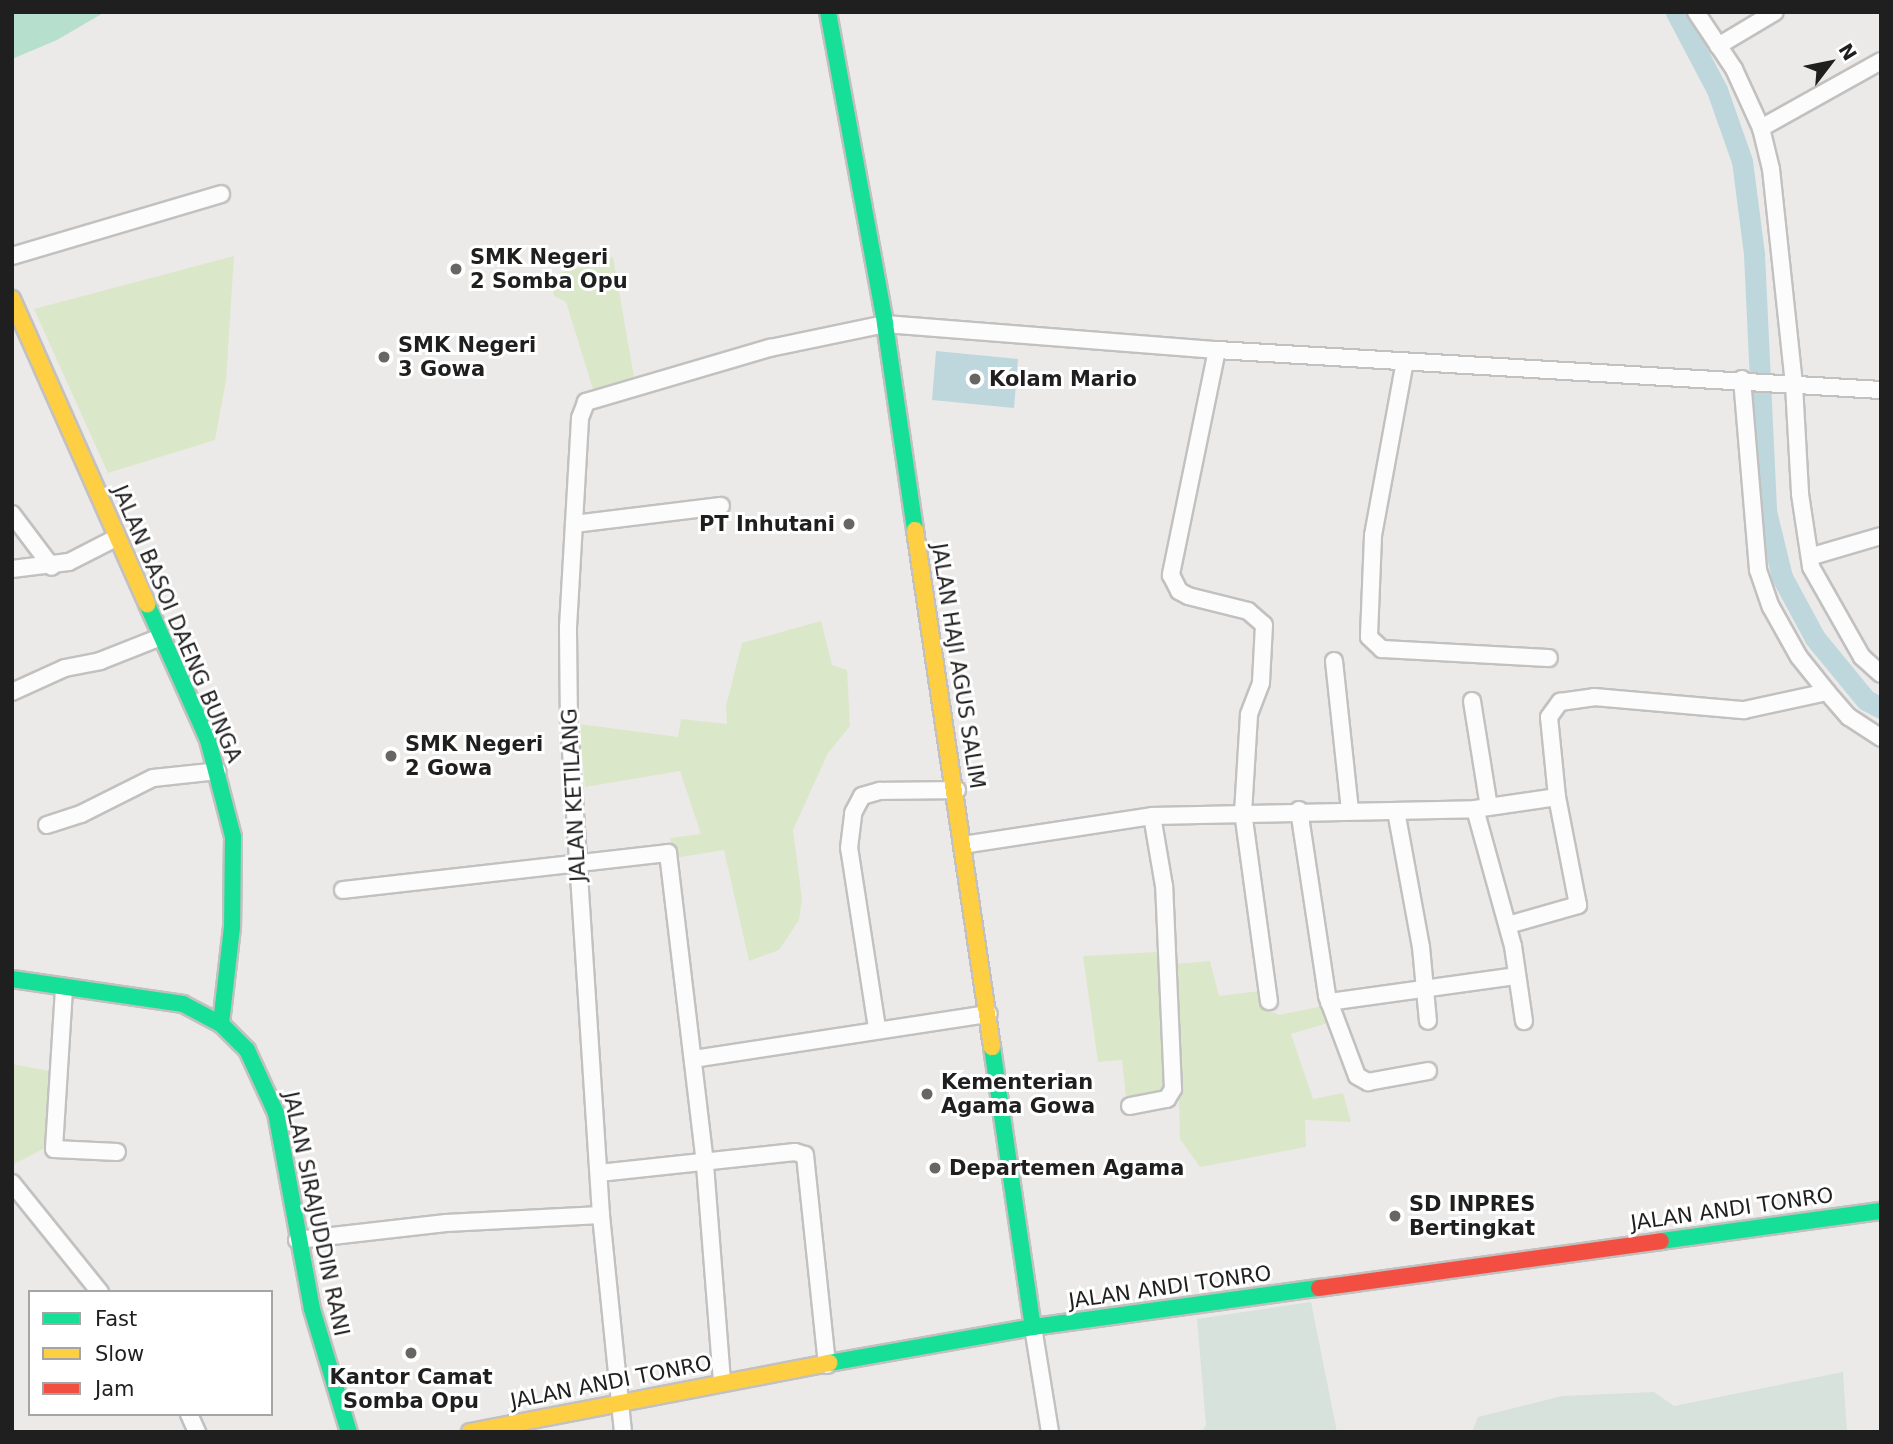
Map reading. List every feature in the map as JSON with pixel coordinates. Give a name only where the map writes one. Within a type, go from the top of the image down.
[{"type":"street","name":"JALAN HAJI AGUS SALIM","points":[[828,12],[885,324],[957,790],[1033,1328]]},
{"type":"street","points":[[1696,12],[1718,46],[1761,128],[1771,169],[1787,384],[1811,567],[1862,657],[1881,674]]},
{"type":"street","points":[[1718,46],[1775,12]]},
{"type":"street","points":[[1761,128],[1881,61]]},
{"type":"street","points":[[12,256],[221,194]]},
{"type":"street","name":"JALAN BASOI DAENG BUNGA","points":[[12,299],[218,771],[233,837],[232,927],[221,1024]]},
{"type":"street","points":[[885,324],[1217,350],[1881,390]]},
{"type":"street","name":"JALAN KETILANG","points":[[623,1432],[601,1215],[577,860],[568,627],[580,418],[586,402],[595,397],[770,348],[885,324]]},
{"type":"street","points":[[1217,350],[1171,575],[1179,591],[1188,596],[1248,611],[1264,625],[1261,683],[1249,715],[1243,812],[1269,1001]]},
{"type":"street","points":[[1405,361],[1373,536],[1370,637],[1382,649],[1549,658]]},
{"type":"street","points":[[1745,380],[1758,570],[1771,607],[1799,657],[1827,692],[1849,717],[1881,738]]},
{"type":"street","points":[[574,524],[721,506]]},
{"type":"street","points":[[12,514],[51,567]]},
{"type":"street","points":[[1816,555],[1881,536]]},
{"type":"street","points":[[12,569],[51,567],[116,538]]},
{"type":"street","points":[[12,692],[65,668],[100,661],[161,637]]},
{"type":"street","points":[[1334,661],[1350,810]]},
{"type":"street","points":[[1508,926],[1578,905],[1557,797],[1549,717],[1560,702],[1594,697],[1744,710],[1827,692]]},
{"type":"street","points":[[1472,701],[1482,808],[1508,926],[1524,1021]]},
{"type":"street","points":[[47,825],[81,814],[144,781],[218,771]]},
{"type":"street","points":[[877,1028],[849,848],[853,813],[860,799],[869,793],[957,790]]},
{"type":"street","points":[[963,845],[1152,816],[1299,810],[1482,808],[1557,797]]},
{"type":"street","points":[[1299,810],[1329,1002],[1359,1079],[1368,1082],[1428,1071]]},
{"type":"street","points":[[1396,811],[1428,1021]]},
{"type":"street","points":[[1130,1106],[1167,1099],[1173,1089],[1165,896],[1152,816]]},
{"type":"street","points":[[343,890],[577,860],[668,853],[705,1165],[722,1382]]},
{"type":"street","points":[[1329,1002],[1516,976]]},
{"type":"street","name":"JALAN SIRAJUDDIN RANI","points":[[12,979],[64,989],[158,998],[183,1004],[221,1024],[247,1049],[266,1084],[282,1139],[312,1309],[349,1432]]},
{"type":"street","points":[[64,989],[54,1149],[117,1152]]},
{"type":"street","points":[[694,1059],[877,1028],[989,1014]]},
{"type":"street","points":[[599,1173],[705,1165],[795,1152],[805,1155],[827,1365]]},
{"type":"street","points":[[12,1183],[98,1290]]},
{"type":"street","name":"JALAN ANDI TONRO","points":[[470,1432],[619,1400],[1033,1328],[1881,1211]]},
{"type":"street","points":[[298,1240],[446,1223],[601,1215]]},
{"type":"street","points":[[1033,1328],[1050,1432]]},
{"type":"street","points":[[190,1416],[197,1432]]},
{"type":"green space","points":[[12,12],[105,12],[57,40],[12,59]]},
{"type":"green space","points":[[234,256],[226,380],[215,440],[108,473],[34,309]]},
{"type":"green space","points":[[613,257],[634,377],[593,389],[566,302],[554,296],[550,276]]},
{"type":"green space","points":[[821,621],[832,665],[847,670],[850,726],[828,753],[793,830],[802,899],[799,920],[779,950],[749,961],[724,850],[675,858],[670,838],[701,834],[680,771],[585,787],[579,724],[678,737],[681,719],[727,724],[726,706],[742,643]]},
{"type":"green space","points":[[1158,952],[1167,1090],[1126,1098],[1122,1060],[1098,1062],[1083,956]]},
{"type":"green space","points":[[1210,961],[1219,996],[1260,991],[1265,1008],[1279,1015],[1323,1006],[1331,1022],[1291,1034],[1313,1099],[1343,1093],[1351,1122],[1305,1120],[1306,1147],[1200,1167],[1180,1139],[1175,964]]},
{"type":"green space","points":[[12,1064],[49,1071],[47,1147],[12,1165]]},
{"type":"shaded area","points":[[1311,1302],[1337,1432],[1202,1432],[1206,1425],[1197,1319]]},
{"type":"shaded area","points":[[1843,1372],[1847,1432],[1472,1432],[1478,1417],[1562,1396],[1654,1392],[1674,1406]]},
{"type":"water","name":"Kolam Mario","points":[[936,351],[1018,359],[1014,408],[932,400]]},
{"type":"waterway","points":[[1676,12],[1717,90],[1742,161],[1754,254],[1766,511],[1782,577],[1815,638],[1866,700],[1881,708]]},
{"type":"traffic: fast","points":[[828,12],[885,324],[915,530]]},
{"type":"traffic: fast","points":[[147,604],[208,740],[233,837],[232,927],[221,1024]]},
{"type":"traffic: fast","points":[[12,979],[183,1004],[221,1024],[247,1050],[276,1113],[312,1309],[349,1432]]},
{"type":"traffic: fast","points":[[992,1047],[1033,1327]]},
{"type":"traffic: fast","points":[[1661,1241],[1881,1211]]},
{"type":"traffic: fast","points":[[829,1363],[1033,1327],[1319,1288]]},
{"type":"traffic: slow","points":[[12,299],[147,604]]},
{"type":"traffic: slow","points":[[915,530],[992,1047]]},
{"type":"traffic: slow","points":[[470,1432],[829,1363]]},
{"type":"traffic: jam","points":[[1319,1288],[1661,1241]]},
{"type":"place","name":"SMK Negeri 2 Somba Opu","points":[[456,269]]},
{"type":"place","name":"SMK Negeri 3 Gowa","points":[[384,357]]},
{"type":"place","name":"Kolam Mario","points":[[975,379]]},
{"type":"place","name":"PT Inhutani","points":[[849,524]]},
{"type":"place","name":"SMK Negeri 2 Gowa","points":[[391,756]]},
{"type":"place","name":"Kementerian Agama Gowa","points":[[927,1094]]},
{"type":"place","name":"Departemen Agama","points":[[935,1168]]},
{"type":"place","name":"SD INPRES Bertingkat","points":[[1395,1216]]},
{"type":"place","name":"Kantor Camat Somba Opu","points":[[411,1353]]}]
